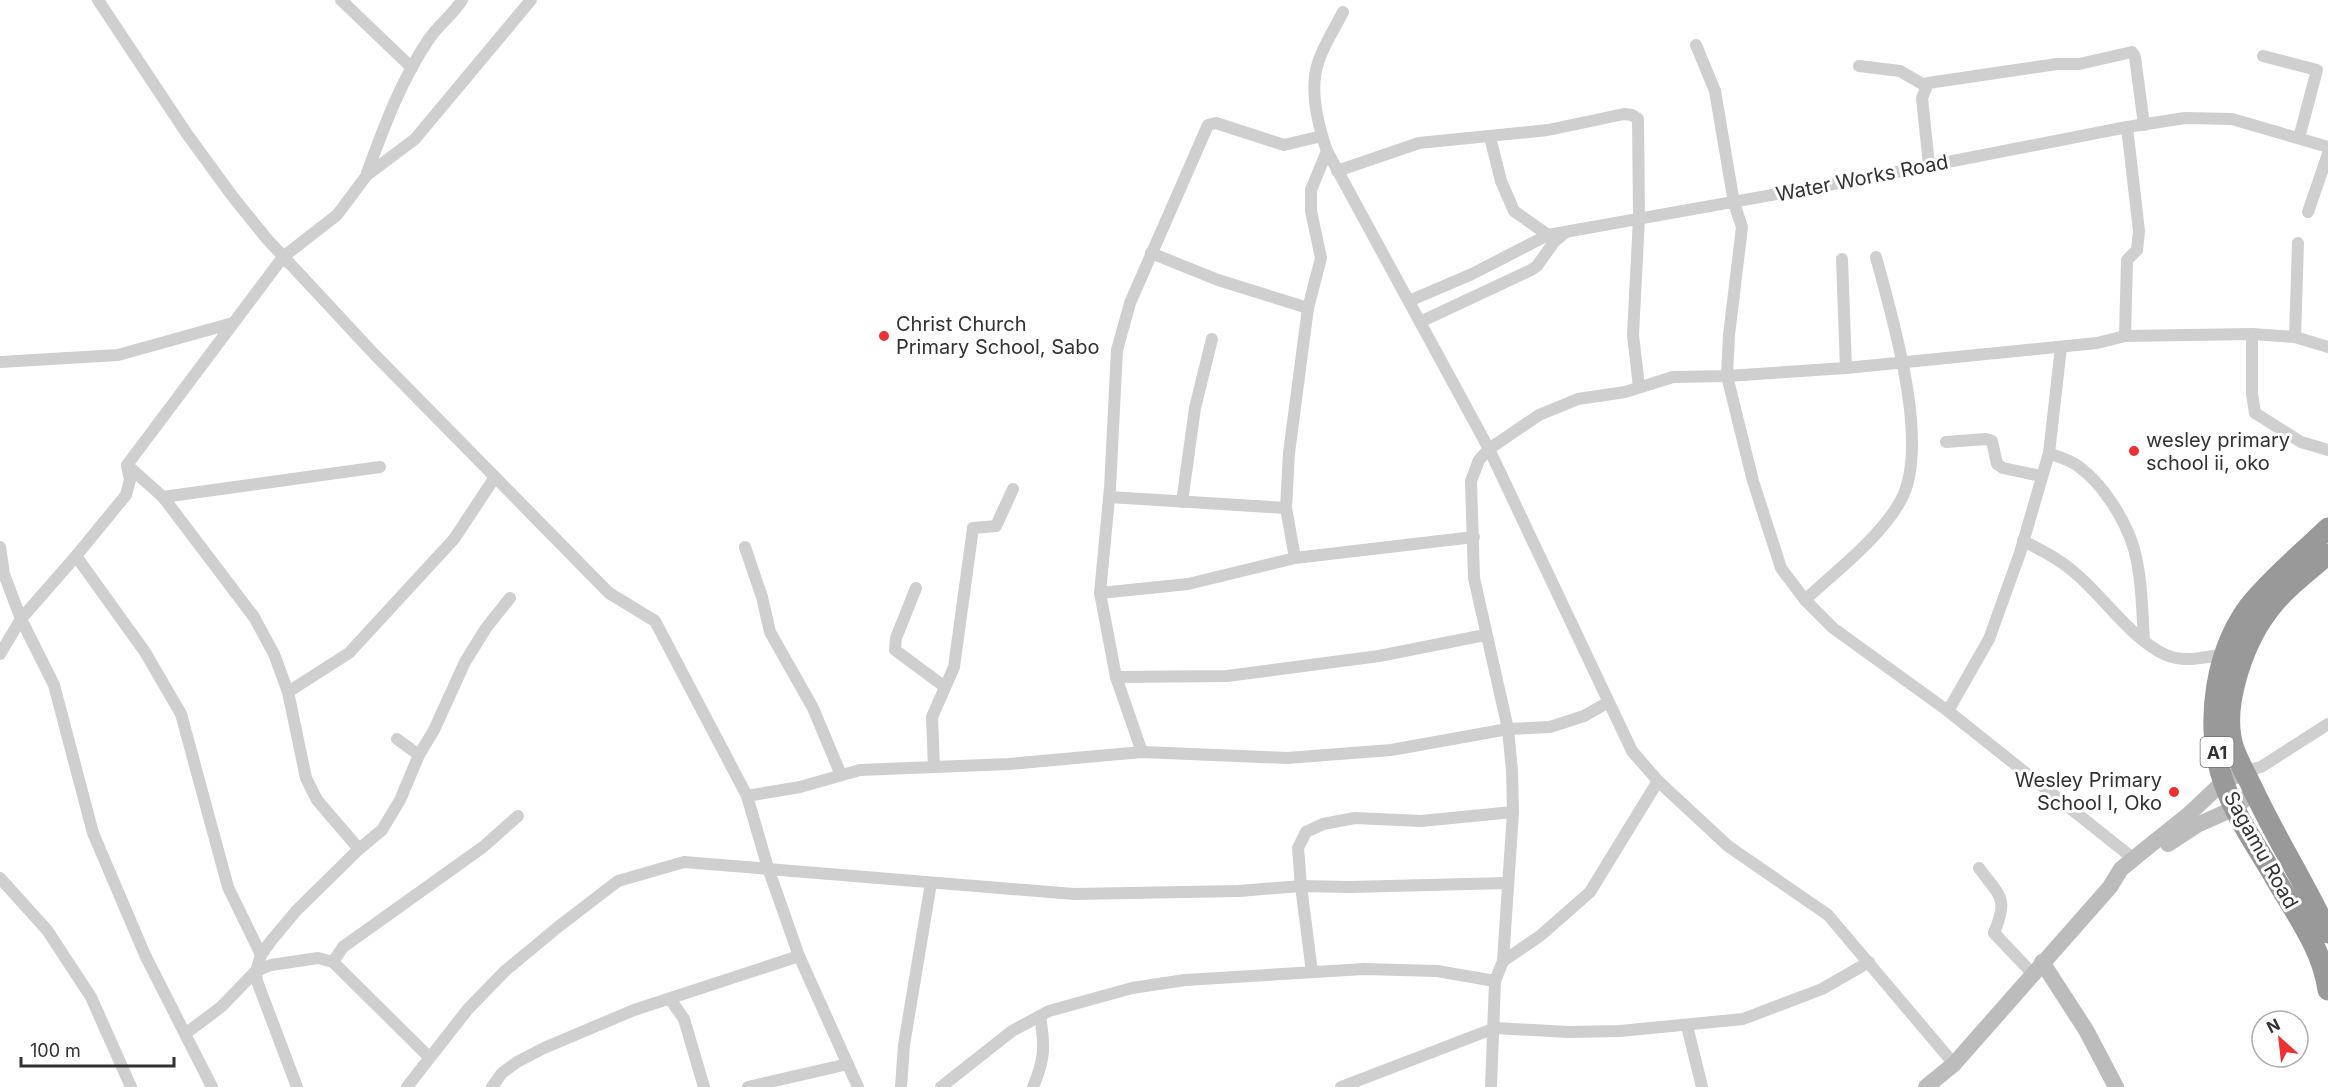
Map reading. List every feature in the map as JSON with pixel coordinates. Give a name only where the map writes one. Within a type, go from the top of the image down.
[{"type":"highway","name":"Sagamu Road","points":[[2328,528],[2254,599],[2237,624],[2216,689],[2213,729],[2223,782],[2235,808],[2311,941],[2321,961],[2328,990]]},
{"type":"highway","name":"Sagamu Road","points":[[2325,921],[2266,818],[2254,791],[2253,769],[2234,748],[2231,727],[2233,692],[2242,658],[2268,610],[2328,554]]},
{"type":"main road","points":[[1926,1087],[1954,1064],[2110,887],[2121,869],[2188,815],[2223,782],[2253,769]]},
{"type":"main road","points":[[2110,887],[2122,882],[2177,837],[2235,808],[2254,791]]},
{"type":"main road","points":[[2037,968],[2086,1030],[2116,1087]]},
{"type":"street","points":[[98,0],[194,143],[233,197],[283,257],[609,593],[655,621],[747,796],[768,868],[799,956],[858,1087]]},
{"type":"street","points":[[103,0],[168,97],[283,257]]},
{"type":"street","points":[[341,0],[412,68]]},
{"type":"street","points":[[367,175],[390,108],[430,37],[456,11],[462,0]]},
{"type":"street","points":[[0,654],[21,619],[126,495],[130,480],[127,465],[283,257],[337,215],[367,175],[415,139],[531,0]]},
{"type":"street","points":[[1343,12],[1318,63],[1314,90],[1327,151],[1489,449],[1607,703],[1632,751],[1658,781],[1728,846],[1828,915],[1954,1064]]},
{"type":"street","points":[[1696,45],[1715,91],[1734,203],[1742,227],[1729,334],[1727,376],[1753,481],[1781,568],[1805,600],[1833,628],[1948,711],[2133,859]]},
{"type":"street","points":[[1929,165],[1922,98],[1928,83],[2057,64],[2079,64],[2132,52],[2135,57],[2144,124]]},
{"type":"street","points":[[2263,57],[2322,71],[2299,138]]},
{"type":"street","points":[[1859,66],[1899,71],[1926,86]]},
{"type":"street","points":[[1337,171],[1419,143],[1548,130],[1624,114],[1638,119],[1639,218],[1633,335],[1639,387]]},
{"type":"street","name":"Water Works Road","points":[[1409,301],[1472,274],[1548,235],[1734,203],[2144,124],[2186,118],[2232,119],[2328,147]]},
{"type":"street","points":[[1142,752],[1116,677],[1100,593],[1109,497],[1117,350],[1130,303],[1209,125],[1216,123],[1284,145],[1322,136]]},
{"type":"street","points":[[2125,336],[2127,260],[2137,250],[2139,231],[2127,127]]},
{"type":"street","points":[[1490,137],[1501,181],[1514,211],[1548,235]]},
{"type":"street","points":[[1294,558],[1286,507],[1290,443],[1308,308],[1321,258],[1311,211],[1311,190],[1327,151]]},
{"type":"street","points":[[2308,212],[2328,154]]},
{"type":"street","points":[[1420,322],[1531,270],[1537,266],[1554,242],[1567,232]]},
{"type":"street","points":[[2295,337],[2298,243]]},
{"type":"street","points":[[1151,253],[1218,280],[1308,308]]},
{"type":"street","points":[[1805,600],[1872,538],[1901,500],[1909,477],[1912,419],[1902,363],[1876,257]]},
{"type":"street","points":[[1842,259],[1846,368]]},
{"type":"street","points":[[0,362],[118,355],[233,324]]},
{"type":"street","points":[[2252,334],[2252,394],[2255,413],[2301,442],[2328,450]]},
{"type":"street","points":[[1491,1087],[1495,981],[1503,961],[1513,812],[1508,729],[1474,578],[1471,480],[1479,460],[1489,449],[1539,415],[1578,399],[1625,392],[1673,377],[1727,376],[1902,363],[2097,343],[2125,336],[2252,334],[2295,337],[2328,347]]},
{"type":"street","points":[[1182,502],[1195,408],[1212,339]]},
{"type":"street","points":[[1948,711],[1989,639],[2023,541],[2049,453],[2061,347]]},
{"type":"street","points":[[1946,442],[1986,439],[1992,441],[1997,464],[2003,468],[2041,476]]},
{"type":"street","points":[[2049,453],[2077,465],[2095,481],[2116,510],[2134,550],[2144,640]]},
{"type":"street","points":[[127,465],[163,497],[254,617],[274,654],[288,692],[306,778],[317,800],[358,849]]},
{"type":"street","points":[[163,497],[380,467]]},
{"type":"street","points":[[288,692],[349,653],[454,539],[495,477]]},
{"type":"street","points":[[934,766],[932,717],[954,667],[973,528],[996,526],[1013,489]]},
{"type":"street","points":[[1109,497],[1286,507]]},
{"type":"street","points":[[1100,593],[1188,584],[1294,558],[1473,537]]},
{"type":"street","points":[[2023,541],[2050,555],[2074,572],[2144,640],[2166,655],[2180,658],[2226,654]]},
{"type":"street","points":[[0,548],[4,574],[21,619],[54,685],[93,833],[145,955],[212,1087]]},
{"type":"street","points":[[745,548],[762,597],[770,632],[813,708],[841,776]]},
{"type":"street","points":[[76,556],[145,652],[181,714],[228,886],[261,955]]},
{"type":"street","points":[[916,588],[896,638],[895,650],[945,687]]},
{"type":"street","points":[[297,1087],[257,981],[256,971],[261,955],[296,911],[358,849],[382,830],[400,800],[419,755],[434,730],[465,662],[486,628],[510,598]]},
{"type":"street","points":[[1116,677],[1227,676],[1379,656],[1485,635]]},
{"type":"street","points":[[747,796],[801,787],[860,770],[1009,764],[1142,752],[1287,758],[1391,750],[1508,729],[1550,727],[1584,716],[1607,703]]},
{"type":"street","points":[[2253,769],[2328,724]]},
{"type":"street","points":[[397,739],[419,755]]},
{"type":"street","points":[[1503,961],[1540,936],[1590,892],[1658,781]]},
{"type":"street","points":[[1312,972],[1298,848],[1306,832],[1323,824],[1355,818],[1421,821],[1513,812]]},
{"type":"street","points":[[333,962],[343,947],[483,847],[518,816]]},
{"type":"street","points":[[407,1087],[468,1009],[505,971],[558,927],[618,881],[684,862],[1074,894],[1227,891],[1301,886],[1508,883]]},
{"type":"street","points":[[1979,868],[2003,902],[2002,914],[1994,933],[2037,968]]},
{"type":"street","points":[[0,879],[47,930],[91,997],[131,1087]]},
{"type":"street","points":[[901,1087],[904,1045],[931,883]]},
{"type":"street","points":[[492,1087],[502,1073],[544,1048],[634,1010],[799,956]]},
{"type":"street","points":[[185,1034],[221,1006],[256,971],[271,965],[318,958],[333,962],[429,1057]]},
{"type":"street","points":[[1341,1087],[1495,1028],[1568,1032],[1687,1026],[1755,1016],[1822,989],[1869,962]]},
{"type":"street","points":[[941,1087],[1012,1031],[1040,1016],[1085,999],[1132,988],[1185,980],[1364,969],[1437,971],[1495,981]]},
{"type":"street","points":[[670,999],[684,1019],[704,1087]]},
{"type":"street","points":[[1033,1087],[1042,1064],[1043,1036],[1040,1016]]},
{"type":"street","points":[[1687,1026],[1702,1087]]},
{"type":"street","points":[[748,1087],[848,1064]]},
{"type":"place","name":"Christ Church Primary School, Sabo","points":[[884,336]]},
{"type":"place","name":"wesley primary school ii, oko","points":[[2134,451]]},
{"type":"place","name":"Wesley Primary School I, Oko","points":[[2174,792]]}]
